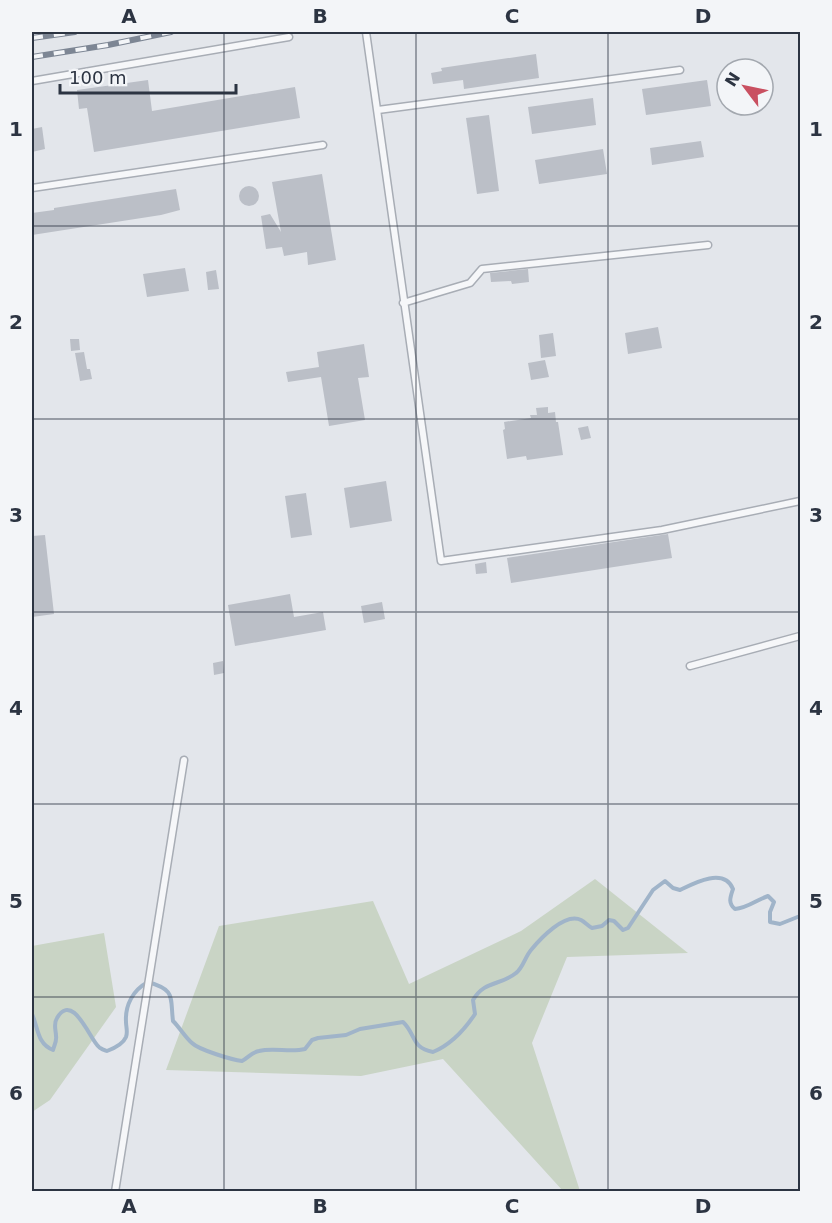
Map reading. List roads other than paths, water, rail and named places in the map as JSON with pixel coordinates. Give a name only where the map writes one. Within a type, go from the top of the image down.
[{"type":"lane","points":[[366,32],[441,561],[662,530],[801,501]]},
{"type":"lane","points":[[32,81],[289,37]]},
{"type":"lane","points":[[378,110],[680,70]]},
{"type":"lane","points":[[32,188],[323,145]]},
{"type":"lane","points":[[403,303],[470,283],[482,269],[708,245]]},
{"type":"lane","points":[[690,666],[801,636]]},
{"type":"lane","points":[[115,1191],[184,760]]},
{"type":"waterway","points":[[32,1014],[41,1039],[53,1050],[56,1040],[56,1020],[63,1011],[69,1010],[81,1020],[95,1043],[107,1051],[125,1039],[129,1004],[138,989],[148,982],[163,988],[170,996],[173,1021],[192,1043],[209,1052],[231,1059],[242,1061],[254,1053],[265,1050],[305,1049],[312,1040],[318,1038],[346,1035],[360,1029],[403,1022],[417,1044],[433,1052],[451,1041],[471,1020],[475,1014],[473,1000],[478,994],[488,986],[516,973],[531,950],[553,928],[575,919],[581,920],[592,928],[602,926],[609,920],[614,921],[623,930],[628,928],[653,890],[665,881],[673,888],[680,890],[708,879],[723,879],[729,882],[733,889],[730,900],[735,909],[768,896],[774,902],[770,912],[770,922],[780,924],[800,916]]},
{"type":"railway","points":[[32,38],[75,32]]},
{"type":"railway","points":[[32,57],[171,32]]}]
